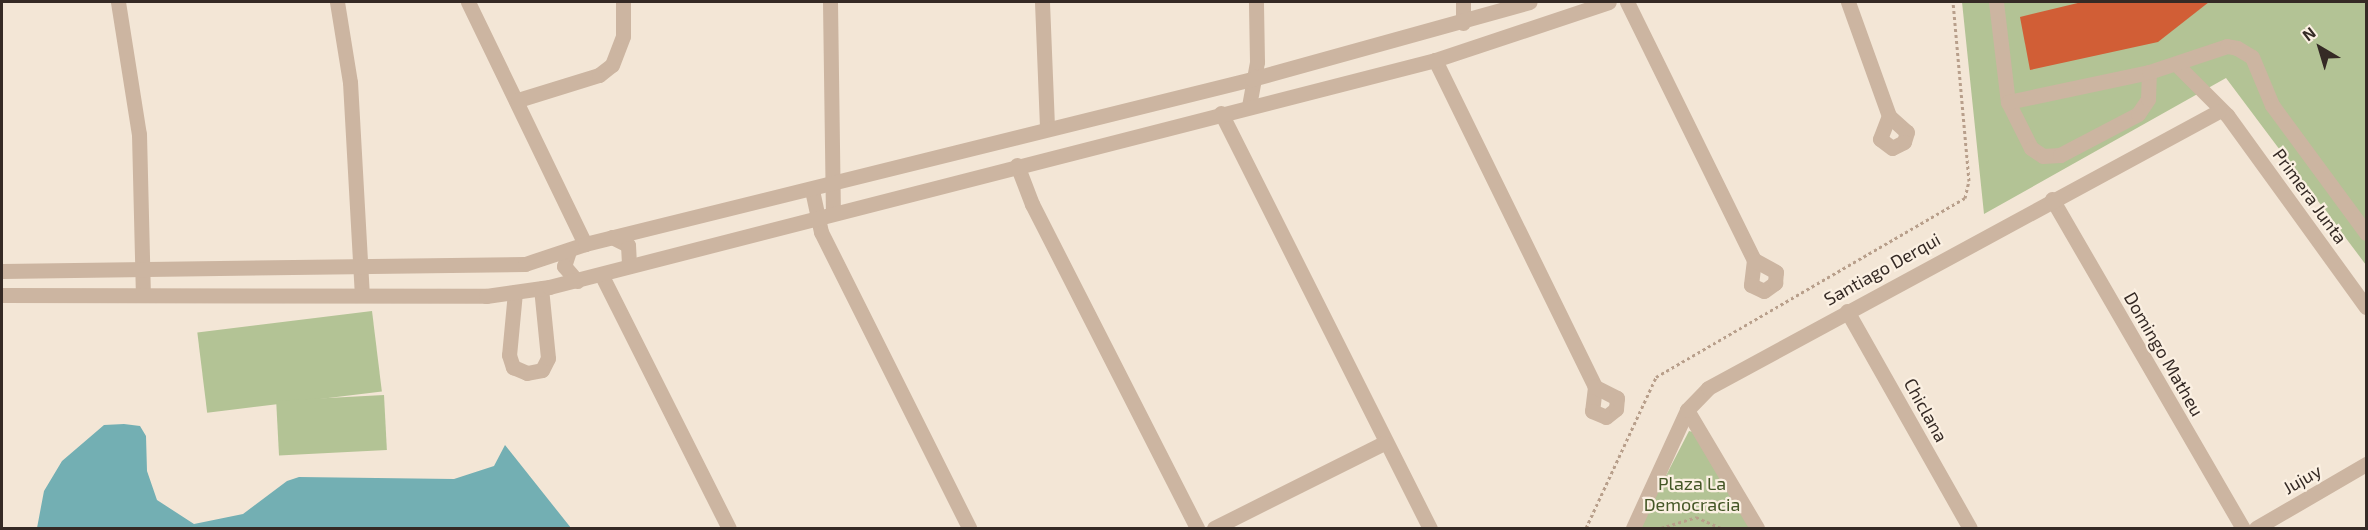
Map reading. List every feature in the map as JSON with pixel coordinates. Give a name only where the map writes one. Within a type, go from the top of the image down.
[{"type":"street","points":[[118,2],[139,134],[143,294]]},
{"type":"street","points":[[337,2],[350,82],[363,268],[362,295]]},
{"type":"street","points":[[468,2],[518,100],[585,244]]},
{"type":"street","points":[[518,100],[599,75],[612,65],[623,36],[623,2]]},
{"type":"street","points":[[830,2],[829,186],[833,212]]},
{"type":"street","points":[[1042,2],[1052,127],[1064,153]]},
{"type":"street","points":[[1249,106],[1256,2]]},
{"type":"street","points":[[1463,2],[1468,21],[1482,44]]},
{"type":"street","points":[[2,271],[504,267],[612,237],[829,186],[1052,127],[1252,79],[1442,29],[1529,2]]},
{"type":"street","points":[[2,295],[362,295],[515,292],[541,288],[602,276],[630,266],[817,216],[1442,57],[1609,2]]},
{"type":"street","points":[[1627,2],[1754,260]]},
{"type":"street","points":[[1848,2],[1889,116]]},
{"type":"street","points":[[1996,2],[2008,102],[2031,148],[2043,156],[2060,154],[2138,114],[2148,99],[2149,72]]},
{"type":"street","points":[[1442,29],[1442,57],[1595,387]]},
{"type":"street","points":[[2008,102],[2149,72],[2176,65],[2227,46],[2246,52],[2272,105],[2367,232]]},
{"type":"street","name":"Primera Junta","points":[[2176,65],[2218,111],[2227,115],[2367,307]]},
{"type":"street","name":"Santiago Derqui","points":[[1633,528],[1687,410],[1708,388],[2052,199],[2218,111]]},
{"type":"street","points":[[1221,113],[1384,443],[1430,528]]},
{"type":"street","points":[[1023,135],[1024,163],[1032,204],[1197,528]]},
{"type":"street","points":[[812,190],[817,216],[969,528]]},
{"type":"street","name":"Domingo Matheu","points":[[2052,199],[2243,528]]},
{"type":"street","points":[[612,237],[628,245],[630,266]]},
{"type":"street","points":[[569,250],[564,266],[577,281]]},
{"type":"street","points":[[602,276],[729,528]]},
{"type":"street","points":[[515,292],[509,355],[513,367],[527,373],[542,370],[548,358],[541,288]]},
{"type":"street","name":"Chiclana","points":[[1847,311],[1970,528]]},
{"type":"street","points":[[1687,410],[1757,528]]},
{"type":"street","points":[[1214,528],[1384,443]]},
{"type":"street","name":"Jujuy","points":[[2256,528],[2367,464]]},
{"type":"path","points":[[1586,528],[1656,377],[1965,198],[1969,181],[1953,2]]},
{"type":"path","points":[[1661,528],[1696,517],[1721,528]]},
{"type":"green space","points":[[1962,2],[2366,2],[2366,265],[2226,78],[1984,214]]},
{"type":"green space","points":[[372,311],[382,391],[207,413],[197,332]]},
{"type":"green space","points":[[384,395],[387,450],[279,456],[276,401]]},
{"type":"green space","name":"Plaza La Democracia","points":[[1689,431],[1693,432],[1750,528],[1639,528]]},
{"type":"water","points":[[104,425],[140,426],[146,436],[147,471],[157,500],[194,524],[243,514],[287,481],[299,477],[454,479],[494,466],[505,445],[571,528],[37,528],[44,491],[62,461]]},
{"type":"building","points":[[2082,2],[2209,2],[2158,42],[2030,70],[2020,17]]}]
